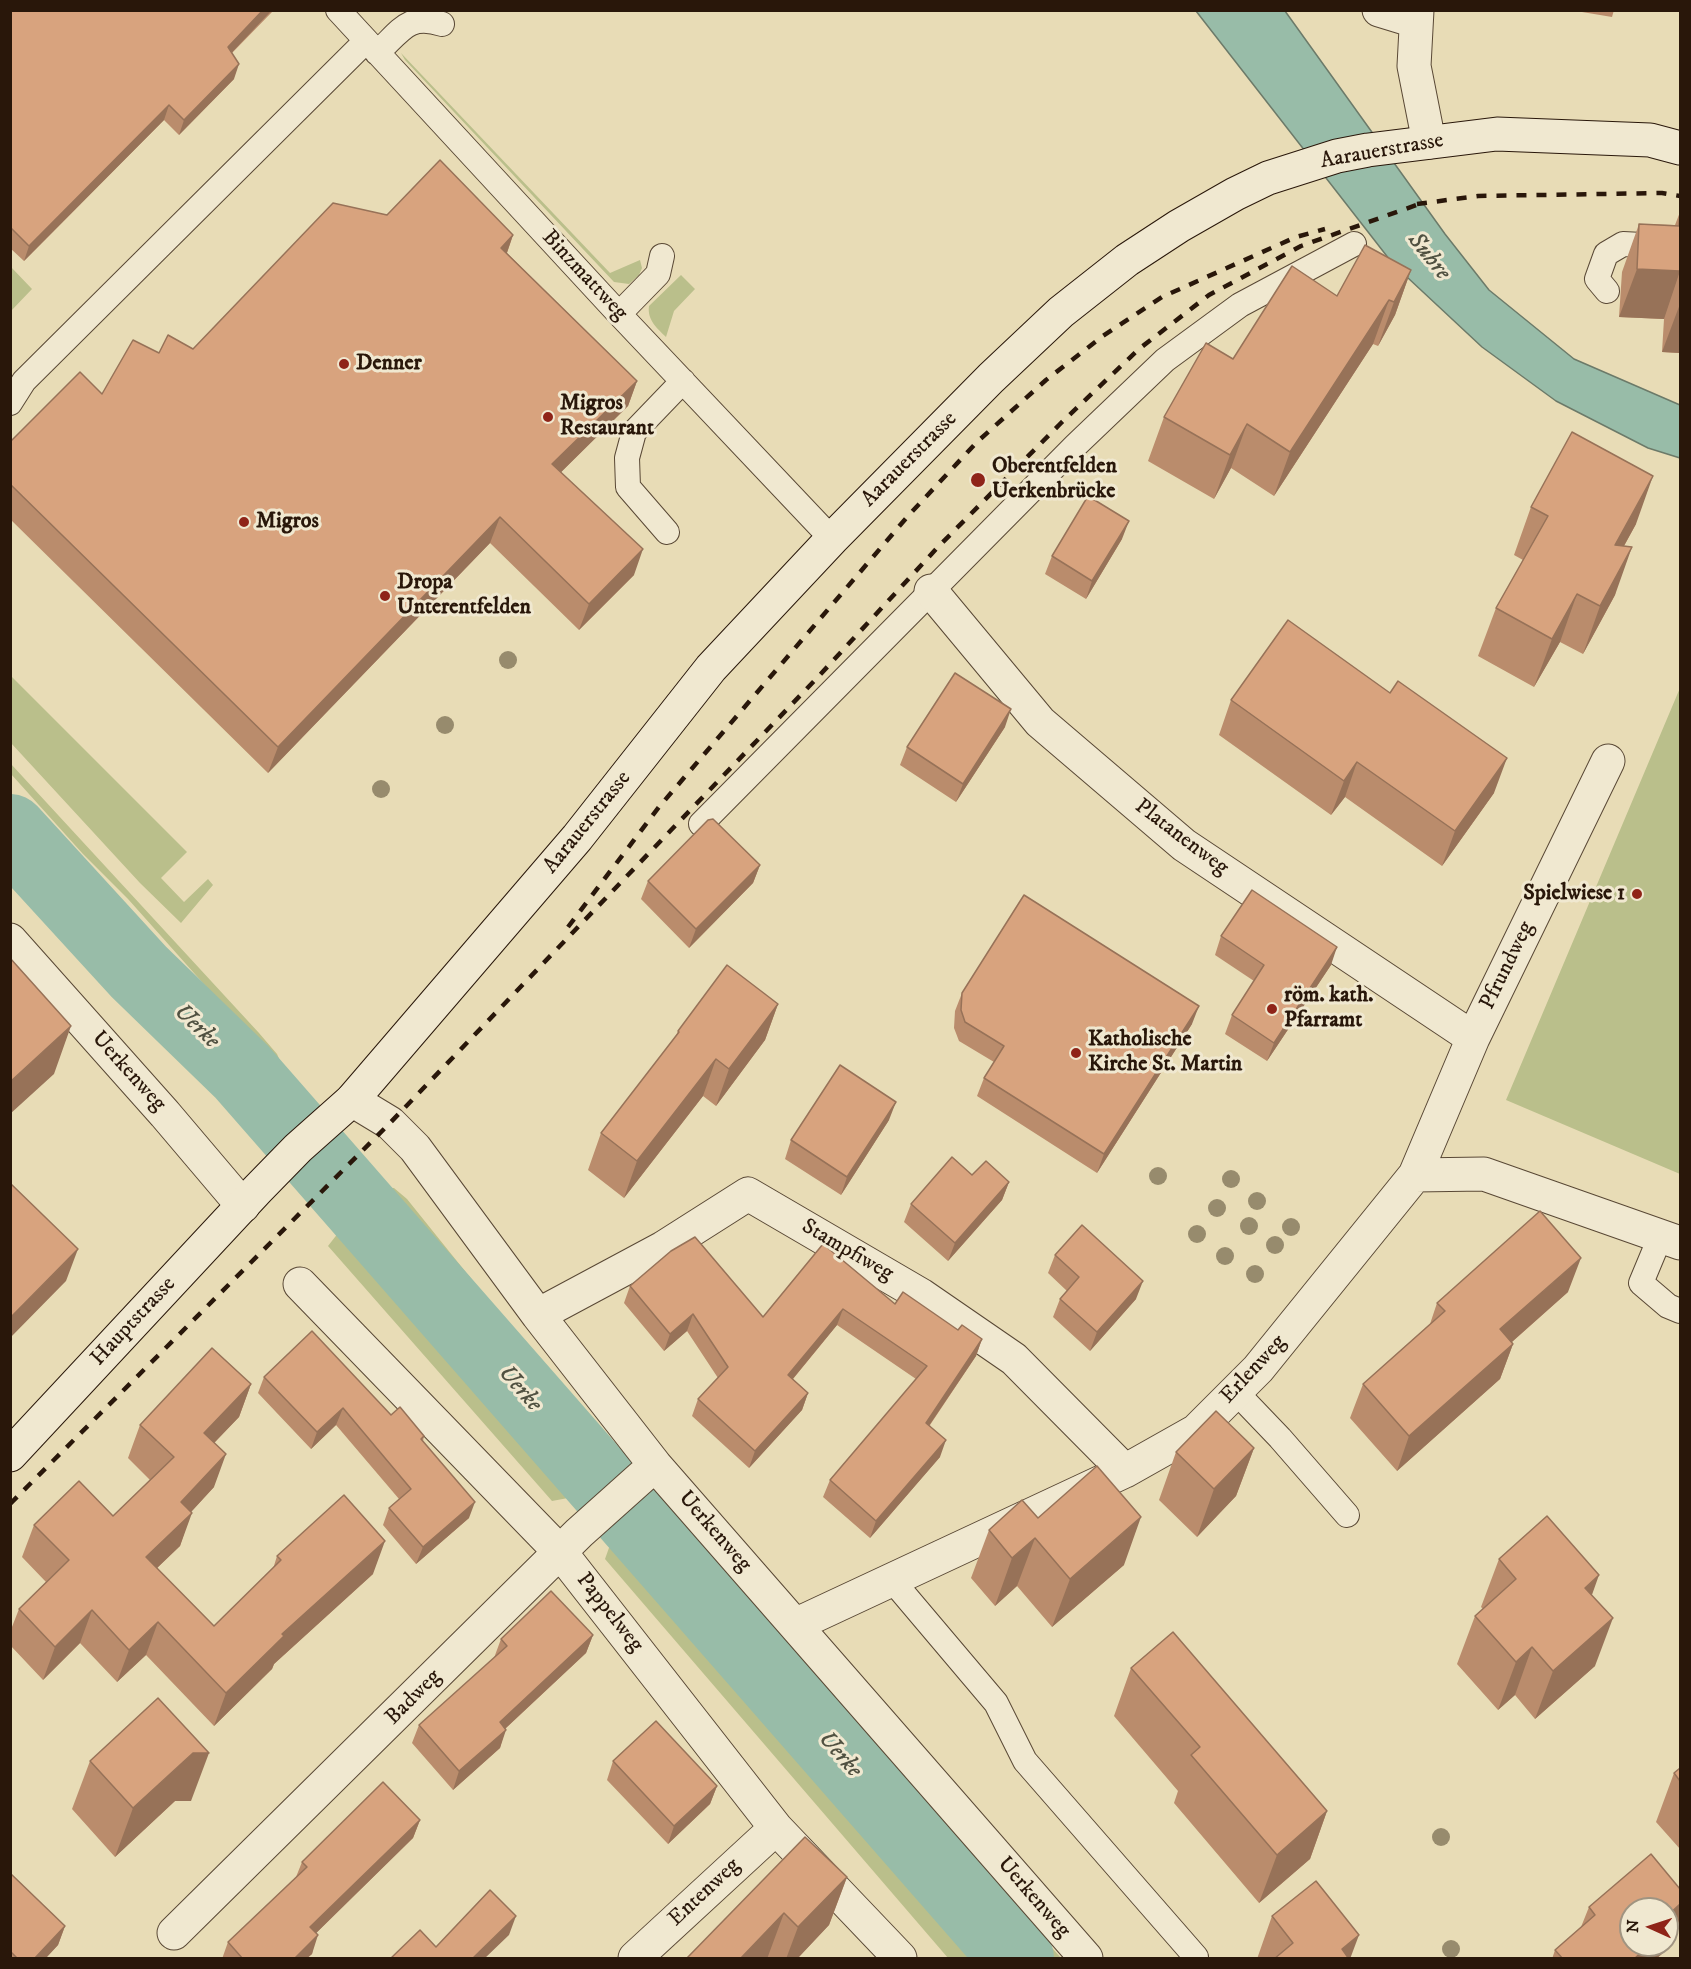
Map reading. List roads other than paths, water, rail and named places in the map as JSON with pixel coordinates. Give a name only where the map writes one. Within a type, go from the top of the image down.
[{"type":"street","points":[[1379,10],[1416,16],[1414,66],[1421,143]]},
{"type":"street","name":"Aarauerstrasse","points":[[250,1198],[298,1148],[342,1109],[577,838],[711,668],[832,538],[991,378],[1061,312],[1127,260],[1179,226],[1235,194],[1268,178],[1337,156],[1497,134],[1650,140],[1680,148]]},
{"type":"street","name":"Platanenweg","points":[[931,591],[1040,722],[1184,845],[1473,1038]]},
{"type":"street","name":"Pfrundweg","points":[[1415,1175],[1473,1038],[1608,761]]},
{"type":"street","name":"Uerkenweg","points":[[10,940],[165,1114],[250,1198]]},
{"type":"street","name":"Uerkenweg","points":[[342,1109],[390,1123],[415,1148],[538,1315],[649,1472],[795,1625],[1086,1959]]},
{"type":"street","points":[[1415,1175],[1484,1174],[1671,1239]]},
{"type":"street","name":"Erlenweg","points":[[795,1625],[1125,1471],[1196,1431],[1258,1369],[1354,1250],[1371,1233],[1415,1175]]},
{"type":"street","name":"Stampfiweg","points":[[538,1315],[663,1248],[748,1194],[921,1294],[1014,1359],[1125,1471]]},
{"type":"street","name":"Hauptstrasse","points":[[10,1455],[250,1198]]},
{"type":"street","name":"Pappelweg","points":[[300,1284],[570,1543],[776,1828],[900,1959]]},
{"type":"street","name":"Badweg","points":[[174,1933],[570,1543],[649,1472]]},
{"type":"street","name":"Entenweg","points":[[635,1959],[776,1828]]},
{"type":"lane","name":"Binzmattweg","points":[[338,10],[619,314],[832,538]]},
{"type":"lane","points":[[10,403],[24,381],[372,47],[413,21],[426,19],[442,24]]},
{"type":"lane","points":[[701,824],[1075,446],[1183,345],[1240,304],[1354,244]]},
{"type":"lane","points":[[1608,291],[1597,279],[1606,254],[1623,244],[1680,247]]},
{"type":"lane","points":[[619,314],[658,274],[662,256]]},
{"type":"lane","points":[[667,532],[628,487],[627,458],[634,432],[683,381]]},
{"type":"lane","points":[[1671,1239],[1641,1283],[1668,1306],[1680,1311]]},
{"type":"lane","points":[[1235,1391],[1280,1438],[1347,1515]]},
{"type":"lane","points":[[892,1580],[996,1703],[1025,1761],[1196,1957],[1195,1959]]},
{"type":"water","name":"Suhre","points":[[1196,11],[1285,11],[1445,234],[1489,290],[1574,359],[1680,405],[1680,458],[1648,448],[1556,401],[1482,347],[1393,264]]},
{"type":"waterway","name":"Uerke","points":[[10,831],[139,972],[242,1072],[1017,1958]]},
{"type":"railway","points":[[1417,204],[1478,196],[1662,193],[1680,196]]},
{"type":"railway","points":[[10,1504],[390,1123],[817,678],[938,547],[1062,422],[1139,349],[1209,295],[1301,246],[1425,202]]},
{"type":"railway","points":[[568,927],[659,807],[908,516],[977,442],[1046,380],[1103,336],[1162,297],[1296,237],[1325,229]]},
{"type":"place","name":"Denner","points":[[344,364]]},
{"type":"place","name":"Migros Restaurant","points":[[548,417]]},
{"type":"place","name":"Oberentfelden Uerkenbrücke","points":[[978,480]]},
{"type":"place","name":"Migros","points":[[244,522]]},
{"type":"place","name":"Dropa Unterentfelden","points":[[385,596]]},
{"type":"place","name":"Spielwiese 1","points":[[1637,894]]},
{"type":"place","name":"röm. kath. Pfarramt","points":[[1272,1009]]},
{"type":"place","name":"Katholische Kirche St. Martin","points":[[1076,1053]]}]
